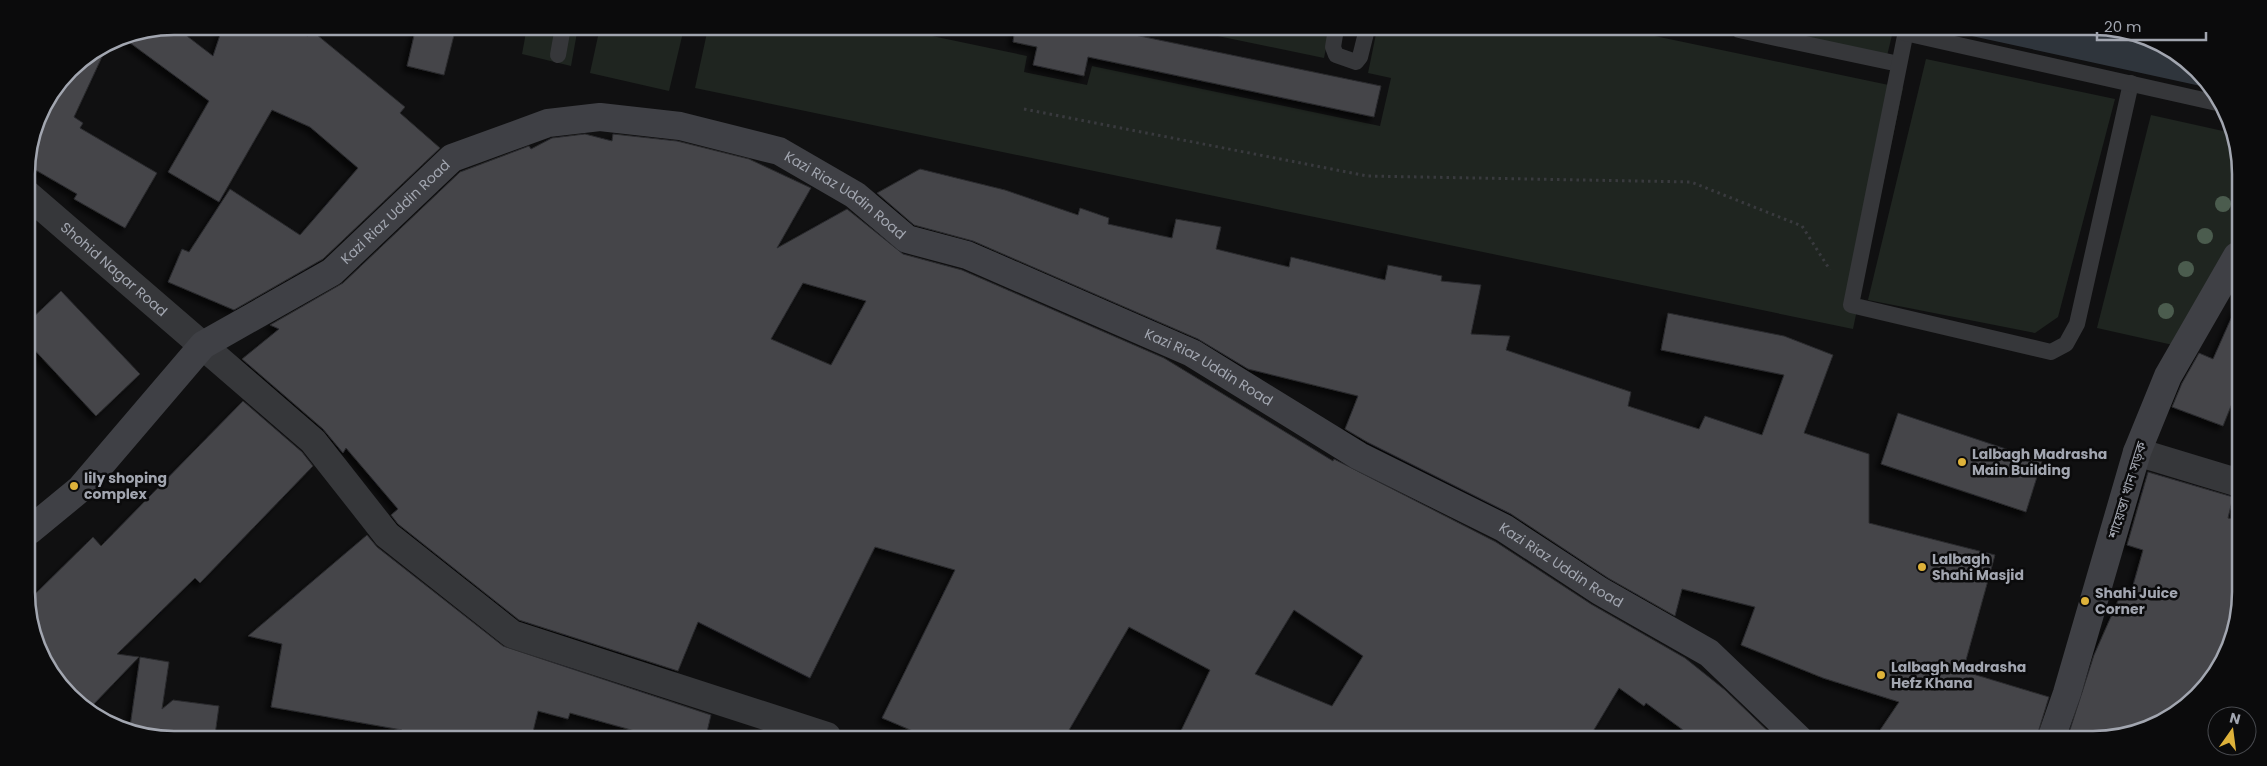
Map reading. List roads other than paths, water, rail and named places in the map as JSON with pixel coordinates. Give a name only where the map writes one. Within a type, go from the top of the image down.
[{"type":"street","name":"Kazi Riaz Uddin Road","points":[[35,525],[80,490],[203,345],[332,272],[452,158],[548,123],[600,117],[680,126],[779,151],[855,195],[908,239],[968,254],[1192,353],[1359,456],[1504,528],[1600,590],[1709,654],[1791,731]]},
{"type":"street","name":"Shohid Nagar Road","points":[[35,201],[313,441],[387,535],[512,634],[812,731]]},
{"type":"street","name":"শায়েস্তা খান সড়ক","points":[[2054,731],[2070,684],[2137,452],[2168,376],[2232,265]]},
{"type":"street","points":[[2137,452],[2232,481]]},
{"type":"lane","points":[[558,55],[562,35]]},
{"type":"lane","points":[[1335,35],[1333,47],[1336,55],[1356,62],[1360,57],[1366,35]]},
{"type":"lane","points":[[1763,35],[1900,64]]},
{"type":"lane","points":[[1905,35],[1852,305],[2051,352],[2066,344],[2078,324],[2131,84]]},
{"type":"lane","points":[[1919,35],[2211,102]]},
{"type":"place","name":"Lalbagh Madrasha Main Building","points":[[1962,462]]},
{"type":"place","name":"lily shoping complex","points":[[74,486]]},
{"type":"place","name":"Lalbagh Shahi Masjid","points":[[1922,567]]},
{"type":"place","name":"Shahi Juice Corner","points":[[2085,601]]},
{"type":"place","name":"Lalbagh Madrasha Hefz Khana","points":[[1881,675]]}]
